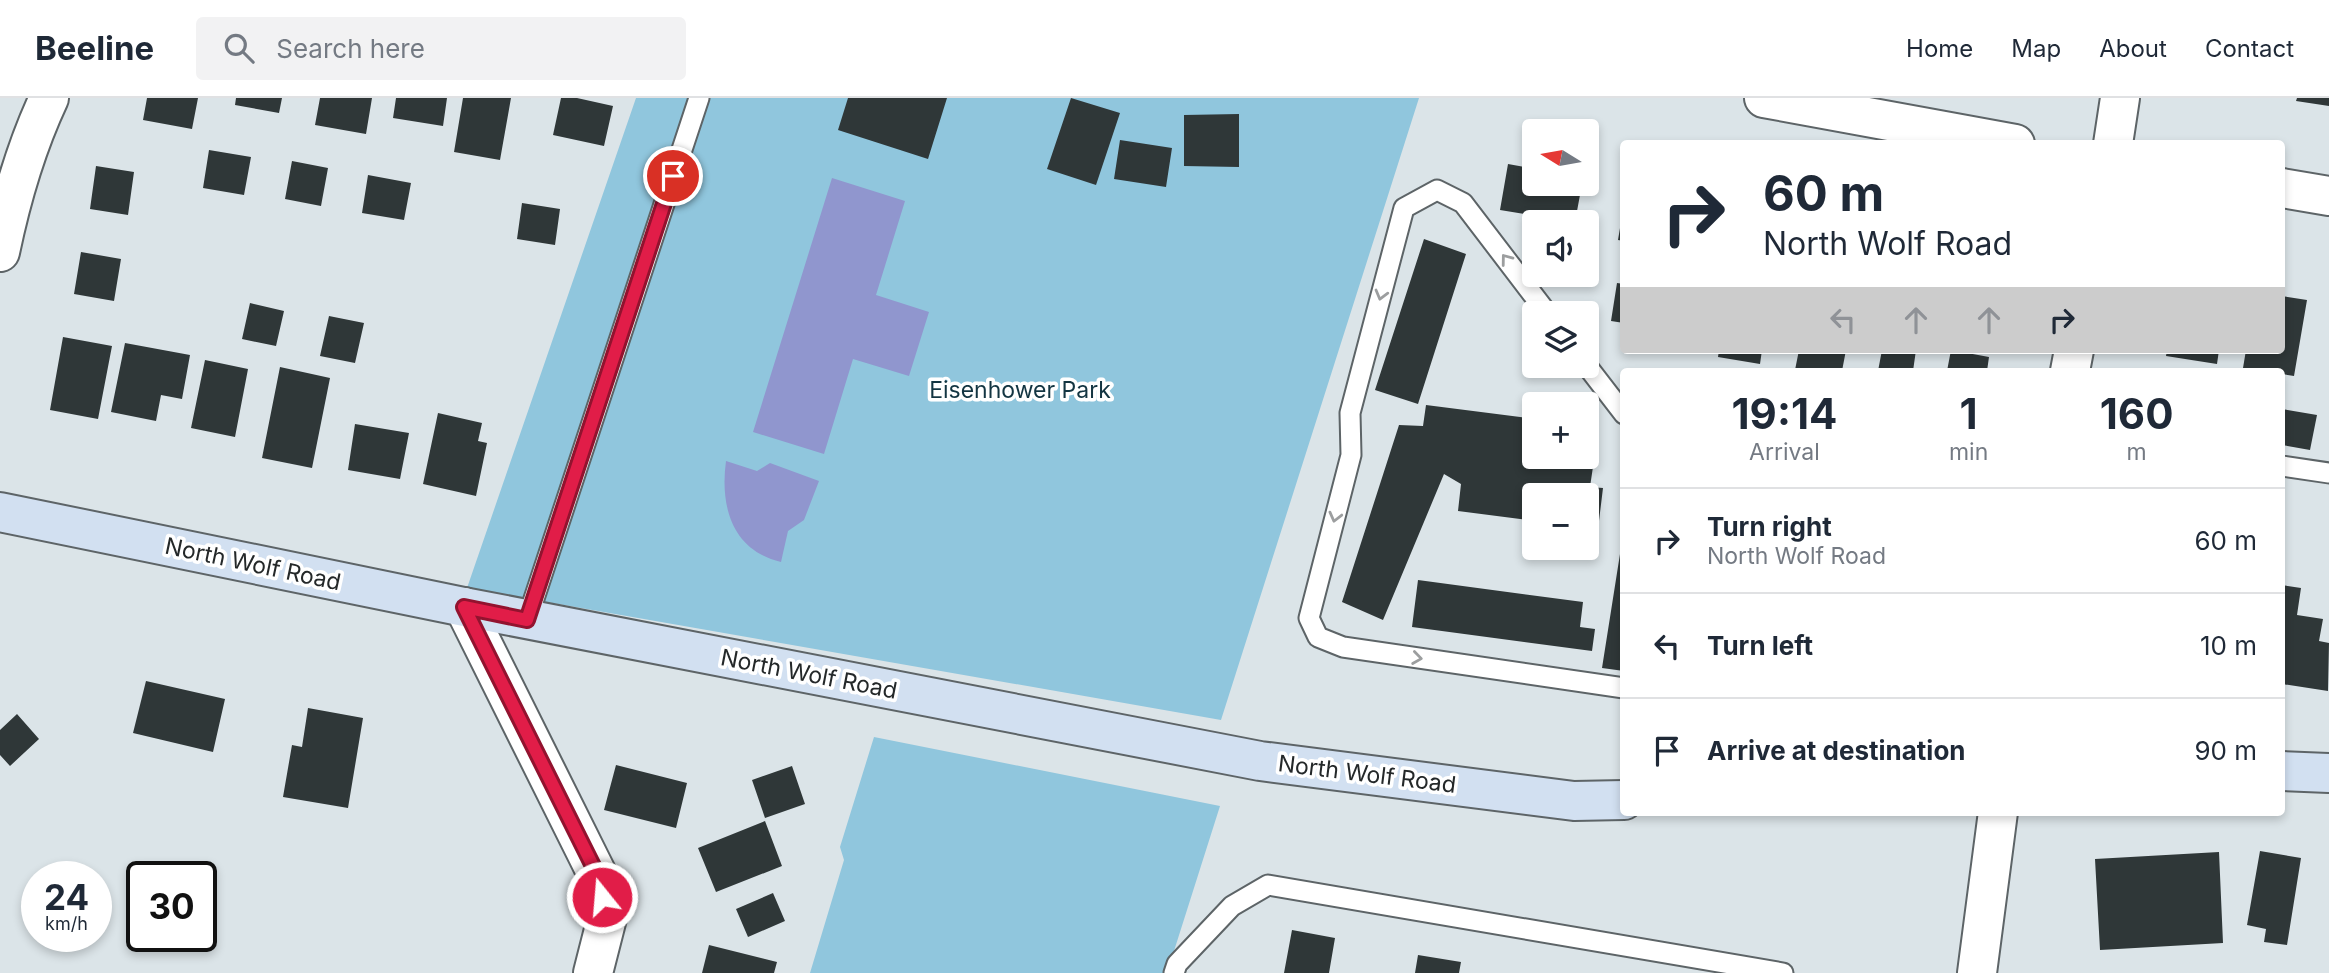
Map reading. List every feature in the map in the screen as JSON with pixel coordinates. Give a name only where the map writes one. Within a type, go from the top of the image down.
[{"type":"main road","name":"North Wolf Road","points":[[0,512],[527,620],[1259,761],[1574,801],[1620,800]]},
{"type":"main road","points":[[2285,771],[2329,773]]},
{"type":"street","points":[[0,252],[4,214],[32,135],[49,98]]},
{"type":"street","points":[[1764,98],[1993,140]]},
{"type":"street","points":[[2114,140],[2120,98]]},
{"type":"street","points":[[2285,189],[2329,196]]},
{"type":"street","points":[[464,607],[598,876],[607,918],[593,973]]},
{"type":"street","points":[[1977,973],[1997,816]]},
{"type":"lane","points":[[527,620],[699,98]]},
{"type":"lane","points":[[1538,301],[1463,203],[1437,190],[1404,208],[1350,413],[1351,455],[1309,618],[1318,636],[1343,647],[1620,687]]},
{"type":"lane","points":[[1596,378],[1620,409]]},
{"type":"lane","points":[[2285,466],[2329,473]]},
{"type":"lane","points":[[1174,973],[1177,964],[1232,906],[1268,886],[1783,973]]},
{"type":"green space","name":"Eisenhower Park","points":[[636,98],[1419,98],[1221,720],[467,588]]},
{"type":"green space","points":[[874,737],[1220,806],[1167,973],[810,973],[844,860],[840,847]]},
{"type":"shaded area","points":[[832,178],[905,201],[876,295],[929,312],[909,376],[853,359],[824,454],[753,432]]},
{"type":"shaded area","points":[[726,461],[757,471],[770,463],[819,481],[804,520],[788,531],[781,562],[750,547],[732,524],[725,494]]},
{"type":"building","points":[[147,98],[198,98],[192,129],[143,120]]},
{"type":"building","points":[[236,98],[282,98],[279,113],[235,105]]},
{"type":"building","points":[[320,98],[372,98],[366,134],[315,125]]},
{"type":"building","points":[[396,98],[447,98],[443,126],[393,118]]},
{"type":"building","points":[[463,98],[511,98],[500,160],[454,152]]},
{"type":"building","points":[[561,98],[577,98],[613,106],[604,146],[553,135]]},
{"type":"building","points":[[848,98],[947,98],[928,159],[838,130]]},
{"type":"building","points":[[1071,98],[1120,113],[1096,185],[1047,169]]},
{"type":"building","points":[[2297,98],[2329,98],[2329,106],[2296,101]]},
{"type":"building","points":[[1239,114],[1239,167],[1184,166],[1184,115]]},
{"type":"building","points":[[1120,140],[1172,148],[1166,187],[1114,179]]},
{"type":"building","points":[[209,150],[251,157],[244,195],[203,188]]},
{"type":"building","points":[[292,161],[328,168],[321,206],[285,199]]},
{"type":"building","points":[[1508,164],[1522,167],[1522,196],[1580,196],[1577,210],[1522,210],[1522,214],[1500,210]]},
{"type":"building","points":[[96,166],[134,172],[128,215],[90,209]]},
{"type":"building","points":[[368,175],[411,183],[404,220],[362,213]]},
{"type":"building","points":[[522,203],[560,209],[555,245],[517,239]]},
{"type":"building","points":[[1424,239],[1466,254],[1418,404],[1375,390]]},
{"type":"building","points":[[81,252],[121,259],[114,301],[74,294]]},
{"type":"building","points":[[1617,283],[1620,283],[1620,322],[1611,321]]},
{"type":"building","points":[[2285,296],[2307,300],[2294,376],[2285,374],[2285,368],[2243,368],[2245,354],[2285,354]]},
{"type":"building","points":[[250,303],[284,311],[276,346],[242,339]]},
{"type":"building","points":[[329,316],[364,323],[355,363],[320,356]]},
{"type":"building","points":[[63,337],[112,346],[98,419],[50,410]]},
{"type":"building","points":[[125,343],[190,355],[182,399],[161,395],[156,421],[111,412]]},
{"type":"building","points":[[1718,354],[1761,354],[1760,364],[1718,357]]},
{"type":"building","points":[[1798,354],[1845,354],[1843,368],[1795,368]]},
{"type":"building","points":[[1881,354],[1915,354],[1913,368],[1879,368]]},
{"type":"building","points":[[1950,354],[1989,357],[1987,368],[1948,368]]},
{"type":"building","points":[[2166,354],[2218,354],[2217,364]]},
{"type":"building","points":[[205,360],[248,369],[235,437],[191,428]]},
{"type":"building","points":[[280,367],[330,378],[312,468],[262,458]]},
{"type":"building","points":[[1426,405],[1522,417],[1522,469],[1593,469],[1591,483],[1522,483],[1522,519],[1458,511],[1461,484],[1444,474],[1383,620],[1342,602],[1399,425],[1423,426]]},
{"type":"building","points":[[2285,410],[2317,415],[2310,450],[2285,446]]},
{"type":"building","points":[[438,413],[482,423],[478,441],[487,443],[476,496],[423,484]]},
{"type":"building","points":[[355,424],[409,433],[400,479],[348,470]]},
{"type":"building","points":[[1599,488],[1603,488],[1599,521]]},
{"type":"building","points":[[1620,554],[1620,670],[1602,668]]},
{"type":"building","points":[[1418,580],[1583,602],[1580,627],[1595,629],[1592,651],[1412,627]]},
{"type":"building","points":[[2285,585],[2301,588],[2297,615],[2323,619],[2319,641],[2329,643],[2328,691],[2285,684]]},
{"type":"building","points":[[146,681],[225,699],[213,752],[133,733]]},
{"type":"building","points":[[308,708],[363,718],[348,808],[283,797],[292,745],[302,747]]},
{"type":"building","points":[[17,714],[39,739],[10,766],[0,755],[0,730]]},
{"type":"building","points":[[616,765],[687,783],[676,828],[604,810]]},
{"type":"building","points":[[792,766],[805,804],[765,818],[752,780]]},
{"type":"building","points":[[765,821],[782,866],[716,892],[698,848]]},
{"type":"building","points":[[2260,851],[2301,858],[2287,945],[2264,942],[2266,929],[2247,925]]},
{"type":"building","points":[[2219,852],[2223,943],[2100,950],[2095,859]]},
{"type":"building","points":[[773,893],[785,921],[748,937],[736,909]]},
{"type":"building","points":[[1292,930],[1335,938],[1329,973],[1284,973]]},
{"type":"building","points":[[709,945],[777,962],[774,973],[702,973]]},
{"type":"building","points":[[1418,955],[1461,962],[1459,973],[1415,973]]},
{"type":"route","points":[[602,897],[598,876],[464,607],[527,620],[673,176]]}]
